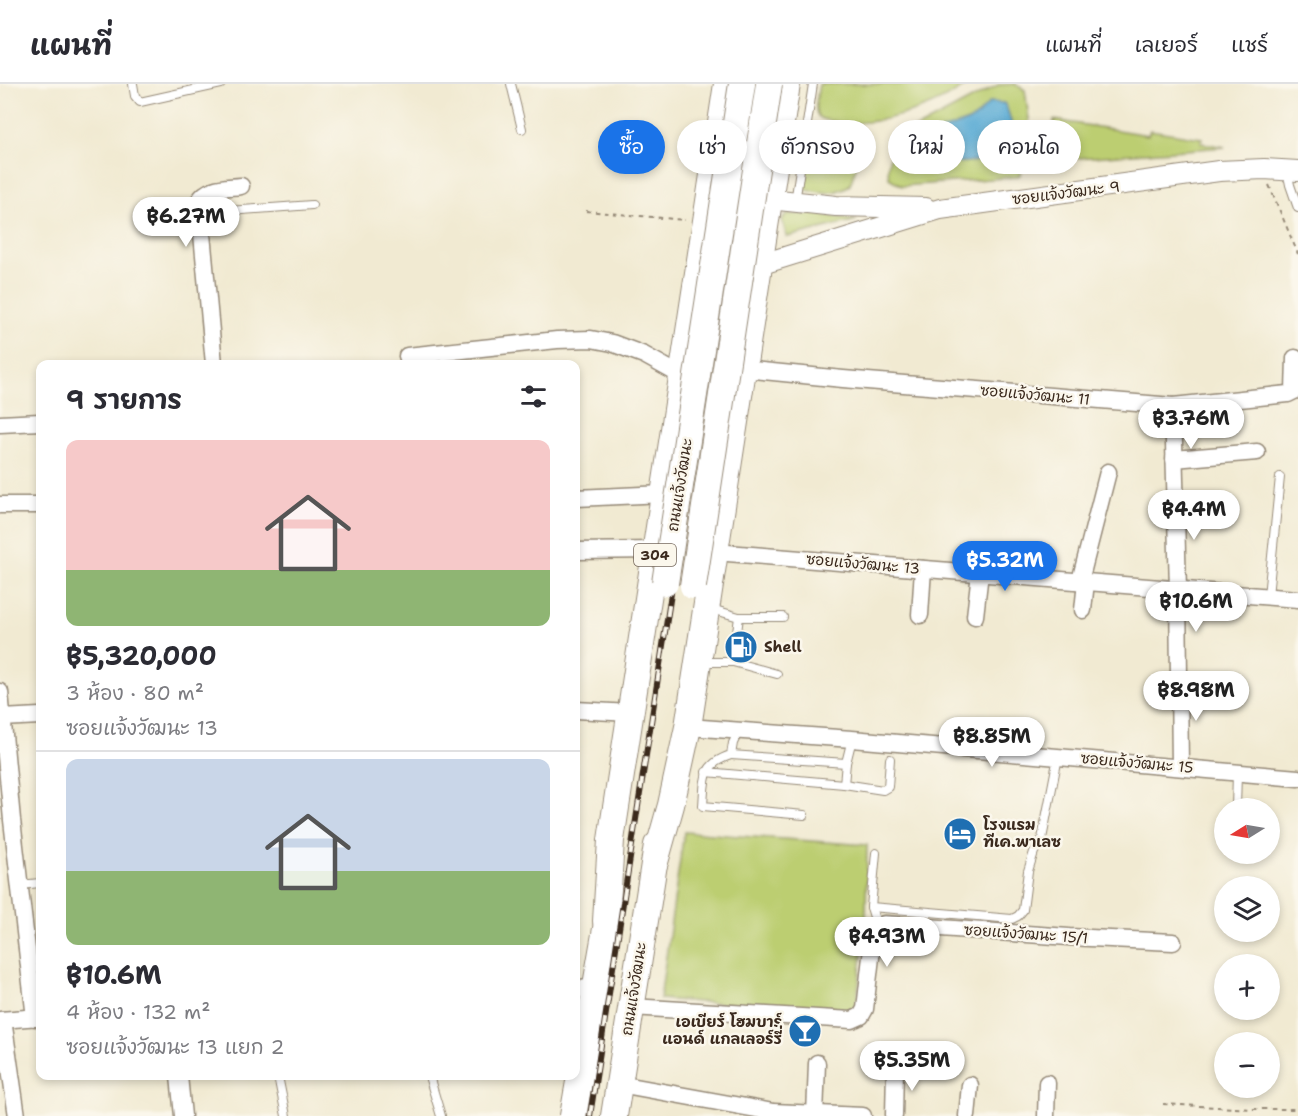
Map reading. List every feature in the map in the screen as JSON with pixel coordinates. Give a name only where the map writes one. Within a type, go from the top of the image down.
[{"type":"main road","name":"ถนนแจ้งวัฒนะ","points":[[606,921],[611,840],[727,84]]},
{"type":"main road","name":"ถนนแจ้งวัฒนะ","points":[[580,1042],[585,989],[606,921],[624,839],[742,84]]},
{"type":"main road","name":"ถนนแจ้งวัฒนะ","points":[[614,1116],[655,862],[666,770],[769,84]]},
{"type":"main road","name":"ถนนแจ้งวัฒนะ","points":[[782,120],[788,84]]},
{"type":"main road","points":[[722,116],[731,132],[740,141],[750,146],[759,145]]},
{"type":"main road","name":"ถนนแจ้งวัฒนะ","points":[[655,862],[671,805],[688,727],[773,174]]},
{"type":"main road","points":[[711,190],[769,199]]},
{"type":"main road","points":[[695,291],[708,279],[729,276],[749,284],[754,296]]},
{"type":"main road","name":"ถนนแจ้งวัฒนะ","points":[[573,1116],[576,1080]]},
{"type":"street","name":"ซอยแจ้งวัฒนะ 9","points":[[769,199],[836,206],[940,209],[1219,171],[1293,170]]},
{"type":"street","points":[[214,360],[199,201],[204,193],[214,189],[241,186]]},
{"type":"street","name":"ซอยแจ้งวัฒนะ 9","points":[[759,265],[940,209]]},
{"type":"street","points":[[407,356],[557,340],[591,339],[612,343],[644,355],[682,376]]},
{"type":"street","name":"ซอยแจ้งวัฒนะ 11","points":[[743,369],[1173,406],[1288,394],[1294,391],[1295,357]]},
{"type":"street","points":[[1173,406],[1180,766]]},
{"type":"street","points":[[0,424],[36,422]]},
{"type":"street","points":[[1174,459],[1257,452]]},
{"type":"street","points":[[1083,610],[1083,581],[1107,472]]},
{"type":"street","points":[[580,498],[664,494]]},
{"type":"street","points":[[0,505],[36,505]]},
{"type":"street","points":[[580,551],[656,550]]},
{"type":"street","name":"ซอยแจ้งวัฒนะ 13","points":[[715,552],[1298,599]]},
{"type":"street","points":[[920,615],[923,568]]},
{"type":"street","points":[[975,616],[980,573]]},
{"type":"street","points":[[0,692],[6,821],[20,885],[36,1002]]},
{"type":"street","points":[[580,710],[630,713]]},
{"type":"street","points":[[2,727],[36,717]]},
{"type":"street","name":"ซอยแจ้งวัฒนะ 15","points":[[688,727],[1180,766],[1298,778]]},
{"type":"street","name":"ซอยแจ้งวัฒนะ 15/1","points":[[877,927],[884,924],[1173,942]]},
{"type":"street","points":[[631,1007],[852,1020],[861,1016],[865,1009],[873,940],[877,927]]},
{"type":"street","points":[[17,1116],[2,1020],[36,1017]]},
{"type":"street","points":[[815,1115],[817,1063]]},
{"type":"street","points":[[894,1116],[895,1068]]},
{"type":"street","points":[[179,1080],[183,1116]]},
{"type":"street","points":[[1047,1083],[1047,1116]]},
{"type":"street","points":[[619,1084],[721,1110],[863,1116]]},
{"type":"street","points":[[968,1116],[970,1085]]},
{"type":"lane","points":[[133,84],[135,96],[140,102],[221,84]]},
{"type":"lane","points":[[511,84],[522,129]]},
{"type":"lane","points":[[795,202],[813,84]]},
{"type":"lane","points":[[1293,170],[1290,185],[1298,208]]},
{"type":"lane","points":[[200,213],[312,205]]},
{"type":"lane","points":[[1268,596],[1280,477]]},
{"type":"lane","points":[[707,608],[739,616],[783,617]]},
{"type":"lane","points":[[733,662],[739,616]]},
{"type":"lane","points":[[699,662],[733,662],[777,674]]},
{"type":"lane","points":[[731,755],[733,743],[740,731]]},
{"type":"lane","points":[[844,784],[852,739]]},
{"type":"lane","points":[[804,815],[703,806],[706,772],[718,759],[731,755],[846,763]]},
{"type":"lane","points":[[871,907],[1012,919],[1018,916],[1023,908],[1031,861],[1042,839],[1058,757]]},
{"type":"lane","points":[[706,772],[844,784],[883,790],[888,787],[890,759]]},
{"type":"lane","points":[[1236,798],[1237,773]]},
{"type":"lane","points":[[876,853],[871,907],[877,927]]},
{"type":"lane","points":[[20,885],[36,883]]},
{"type":"lane","points":[[279,1080],[286,1116]]},
{"type":"lane","points":[[430,1080],[441,1116]]},
{"type":"path","points":[[1269,184],[1298,254]]},
{"type":"path","points":[[586,211],[706,222]]},
{"type":"path","points":[[1163,1104],[1298,1109]]},
{"type":"green space","points":[[819,84],[967,84],[954,93],[920,109],[876,120],[825,120],[818,116],[816,105]]},
{"type":"green space","points":[[1015,84],[1025,90],[1029,120],[977,120],[977,174],[1020,175],[902,186],[889,178],[889,174],[965,174],[965,120],[932,120],[998,85]]},
{"type":"green space","points":[[1081,124],[1148,135],[1150,130],[1202,138],[1201,143],[1225,147],[1081,158]]},
{"type":"green space","points":[[804,174],[854,174],[850,185],[829,192],[806,190],[803,183]]},
{"type":"green space","points":[[817,214],[857,220],[787,237],[782,220],[786,215]]},
{"type":"green space","points":[[684,832],[867,845],[866,919],[856,1010],[847,1013],[660,999]]},
{"type":"water","points":[[990,102],[1004,103],[1010,120],[977,120],[977,161],[965,162],[965,123],[977,116]]},
{"type":"railway","points":[[590,1116],[750,84]]},
{"type":"place","name":"Shell","points":[[741,647]]},
{"type":"place","name":"โรงแรม ทีเค.พาเลซ","points":[[960,834]]},
{"type":"place","name":"เอเบียร์ โฮมบาร์ แอนด์ แกลเลอร์รี่","points":[[805,1031]]}]
